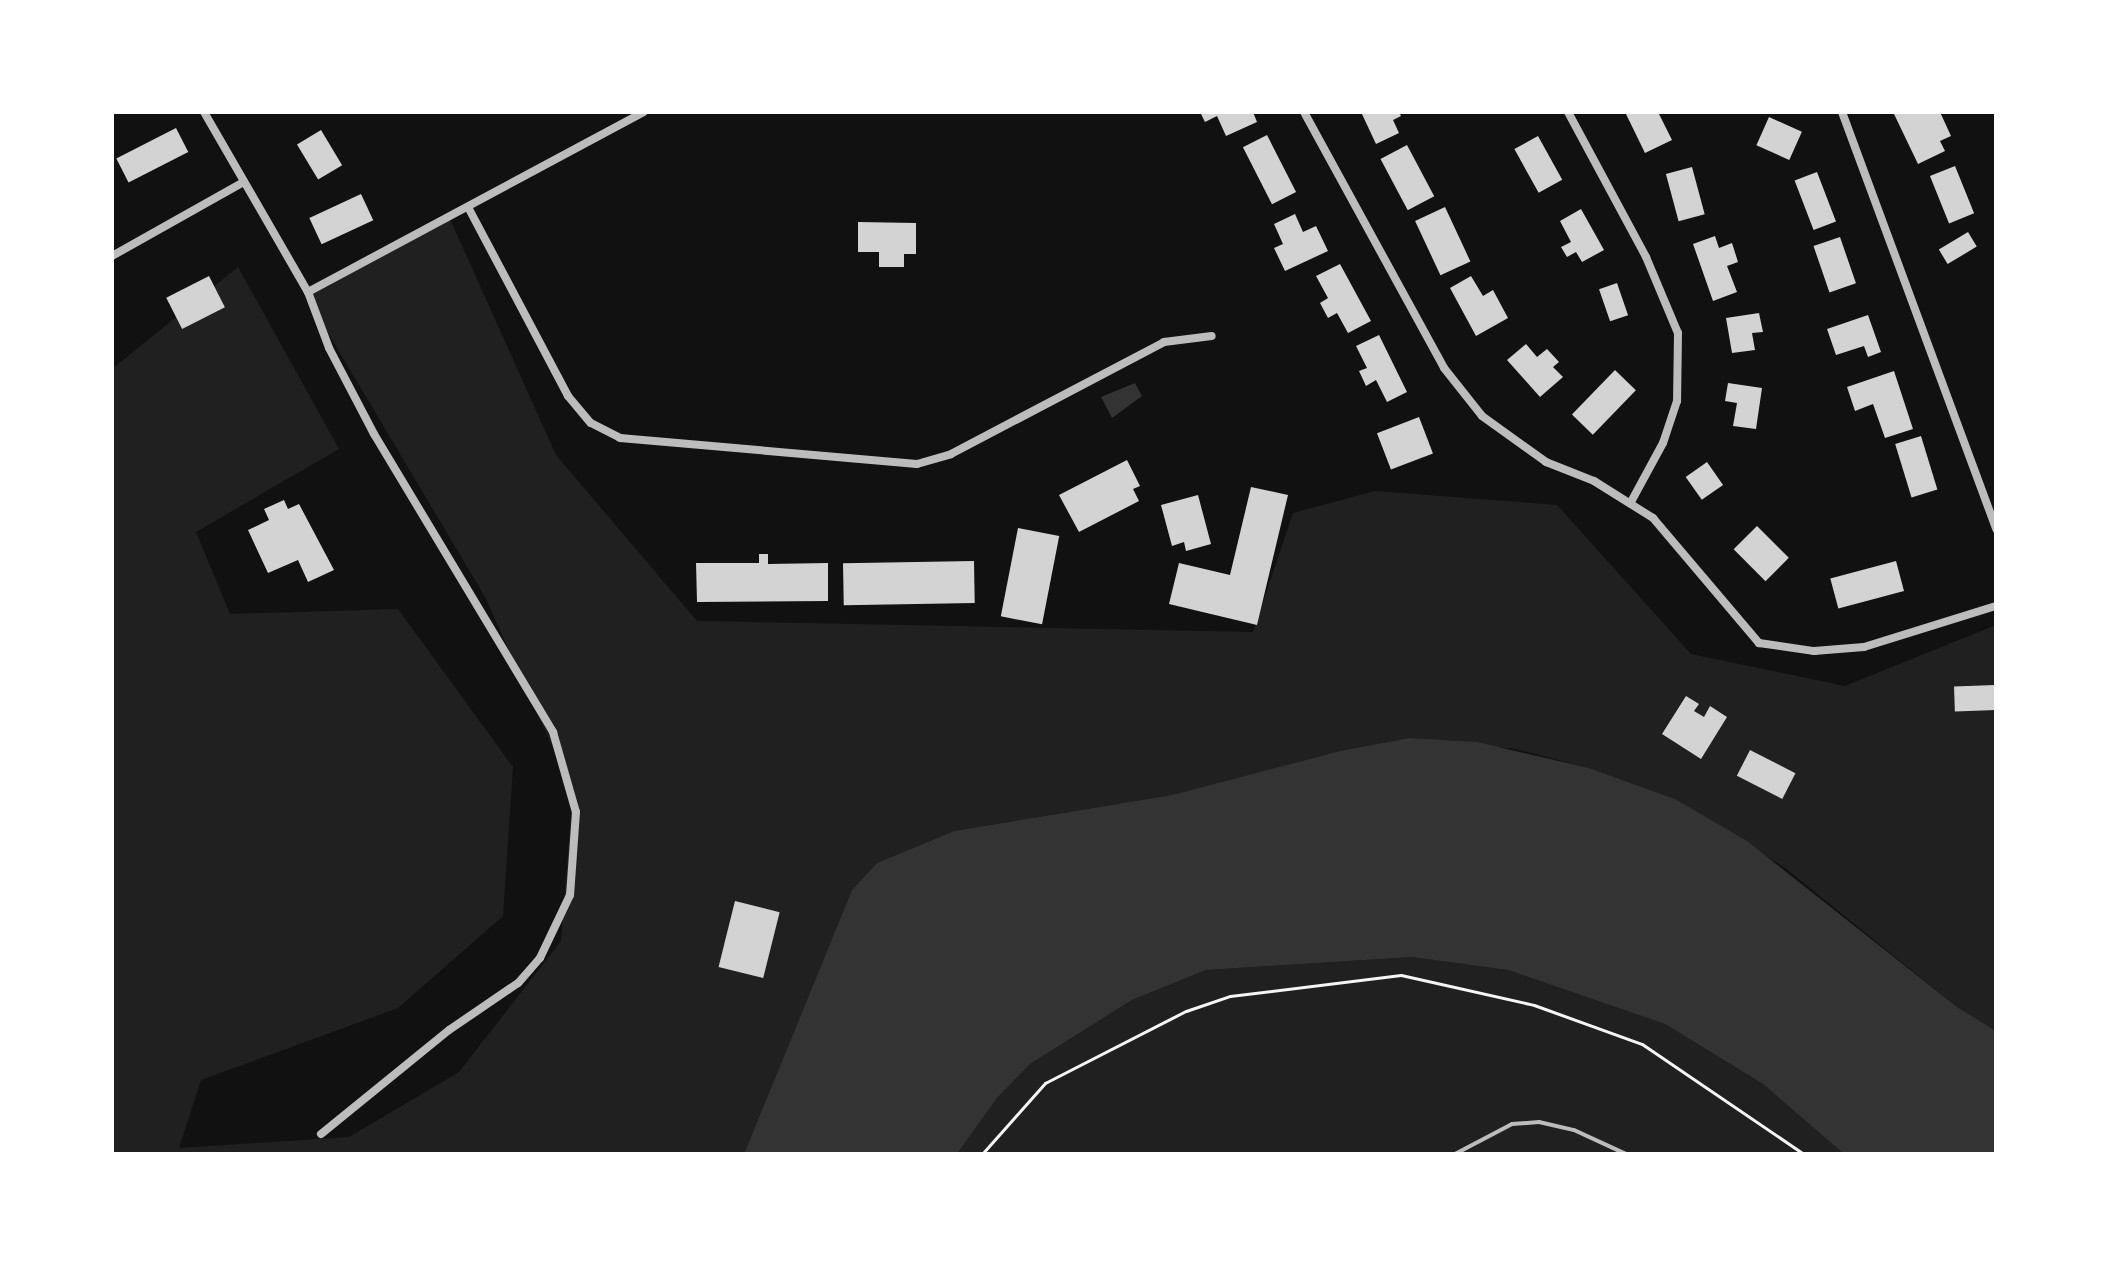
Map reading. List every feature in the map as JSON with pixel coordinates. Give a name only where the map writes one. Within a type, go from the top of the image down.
[{"type":"street","points":[[204,112],[308,292],[329,348],[374,434],[553,732],[573,795],[577,845],[564,914],[530,971],[321,1134]]},
{"type":"street","points":[[308,292],[644,112]]},
{"type":"street","points":[[1304,112],[1444,368],[1482,416],[1546,462],[1631,502],[1678,543],[1759,643],[1814,651],[1864,647],[1996,606]]},
{"type":"street","points":[[1568,112],[1646,257],[1678,333],[1677,401],[1663,443],[1631,502]]},
{"type":"street","points":[[1842,112],[1996,529]]},
{"type":"street","points":[[112,256],[244,182]]},
{"type":"street","points":[[468,207],[568,396],[591,423],[620,438],[925,463],[1164,342],[1212,336]]},
{"type":"lane","points":[[1455,1154],[1512,1124],[1539,1122],[1574,1130],[1626,1154]]},
{"type":"path","points":[[982,1154],[1045,1083],[1174,1016],[1230,996],[1401,975],[1534,1005],[1642,1044],[1804,1154]]},
{"type":"shaded area","points":[[450,219],[556,455],[697,621],[1253,632],[1293,513],[1375,491],[1557,505],[1691,654],[1845,686],[1996,625],[1996,1031],[1957,1007],[1784,867],[1675,799],[1589,768],[1516,749],[1409,738],[1340,751],[1172,795],[954,831],[877,863],[852,890],[744,1154],[112,1154],[112,369],[238,267],[339,449],[196,532],[230,614],[398,609],[513,767],[503,916],[398,1008],[201,1080],[179,1148],[349,1137],[459,1072],[561,941],[573,792],[485,597],[302,289]]},
{"type":"shaded area","points":[[1135,383],[1142,396],[1112,418],[1101,397]]},
{"type":"shaded area","points":[[1409,738],[1477,742],[1589,768],[1675,799],[1747,841],[1957,1007],[1996,1031],[1996,1154],[1844,1154],[1763,1084],[1665,1024],[1508,970],[1412,957],[1206,970],[1132,1000],[1030,1064],[997,1098],[957,1154],[744,1154],[852,890],[877,863],[954,831],[1172,795],[1340,751]]},
{"type":"shaded area","points":[[1413,957],[1508,970],[1665,1024],[1763,1084],[1844,1154],[957,1154],[997,1098],[1030,1064],[1132,1000],[1206,970]]},
{"type":"building","points":[[1200,112],[1253,112],[1257,122],[1226,136],[1217,116],[1205,122]]},
{"type":"building","points":[[1361,112],[1399,112],[1401,116],[1393,120],[1399,133],[1376,144]]},
{"type":"building","points":[[1625,112],[1658,112],[1672,140],[1645,153]]},
{"type":"building","points":[[1940,112],[1951,136],[1940,141],[1945,151],[1918,164],[1894,114]]},
{"type":"building","points":[[1769,117],[1802,132],[1789,160],[1756,145]]},
{"type":"building","points":[[176,128],[188,152],[129,182],[116,158]]},
{"type":"building","points":[[321,130],[342,165],[318,180],[297,144]]},
{"type":"building","points":[[1267,135],[1296,192],[1272,204],[1243,147]]},
{"type":"building","points":[[1538,136],[1562,180],[1539,193],[1514,149]]},
{"type":"building","points":[[1407,145],[1434,196],[1408,210],[1381,159]]},
{"type":"building","points":[[1955,166],[1974,213],[1949,223],[1930,176]]},
{"type":"building","points":[[1692,167],[1705,214],[1679,221],[1666,174]]},
{"type":"building","points":[[1817,172],[1836,221],[1814,230],[1795,181]]},
{"type":"building","points":[[361,194],[373,220],[322,244],[309,218]]},
{"type":"building","points":[[1445,207],[1470,261],[1440,275],[1415,221]]},
{"type":"building","points":[[1581,209],[1604,250],[1582,262],[1576,252],[1567,257],[1561,247],[1571,242],[1560,221]]},
{"type":"building","points":[[1295,214],[1303,232],[1316,226],[1328,251],[1285,271],[1274,248],[1283,244],[1274,224]]},
{"type":"building","points":[[858,222],[916,223],[916,254],[904,254],[904,267],[879,267],[879,252],[858,252]]},
{"type":"building","points":[[1968,232],[1977,247],[1948,264],[1939,250]]},
{"type":"building","points":[[1715,236],[1719,248],[1732,243],[1738,262],[1727,266],[1737,292],[1713,301],[1693,244]]},
{"type":"building","points":[[1840,237],[1856,283],[1829,292],[1814,246]]},
{"type":"building","points":[[1340,264],[1371,321],[1348,333],[1337,313],[1328,318],[1320,303],[1328,298],[1316,276]]},
{"type":"building","points":[[209,276],[225,307],[182,329],[166,298]]},
{"type":"building","points":[[1471,276],[1483,296],[1493,290],[1508,318],[1476,336],[1450,288]]},
{"type":"building","points":[[1617,283],[1628,315],[1610,321],[1599,289]]},
{"type":"building","points":[[1759,313],[1763,332],[1752,333],[1755,350],[1732,353],[1726,318]]},
{"type":"building","points":[[1868,315],[1881,352],[1868,357],[1864,346],[1836,355],[1827,329]]},
{"type":"building","points":[[1379,335],[1407,392],[1387,402],[1376,380],[1366,386],[1359,371],[1367,368],[1356,346]]},
{"type":"building","points":[[1526,344],[1537,357],[1547,349],[1559,362],[1553,367],[1563,377],[1540,397],[1507,360]]},
{"type":"building","points":[[1615,370],[1636,390],[1593,435],[1572,415]]},
{"type":"building","points":[[1894,371],[1913,429],[1885,438],[1873,404],[1855,411],[1847,387]]},
{"type":"building","points":[[1728,383],[1762,388],[1756,429],[1733,426],[1737,403],[1725,401]]},
{"type":"building","points":[[1419,417],[1433,453],[1391,470],[1377,433]]},
{"type":"building","points":[[1921,436],[1937,490],[1912,497],[1895,444]]},
{"type":"building","points":[[1127,460],[1140,486],[1133,489],[1139,501],[1079,532],[1059,495]]},
{"type":"building","points":[[1707,462],[1723,485],[1702,500],[1686,477]]},
{"type":"building","points":[[1251,487],[1288,495],[1257,625],[1169,604],[1179,563],[1230,575]]},
{"type":"building","points":[[1198,495],[1211,544],[1186,551],[1184,542],[1172,546],[1161,505]]},
{"type":"building","points":[[284,500],[288,509],[299,504],[334,570],[308,582],[298,560],[268,573],[248,530],[269,520],[264,509]]},
{"type":"building","points":[[1757,526],[1789,558],[1765,581],[1734,549]]},
{"type":"building","points":[[1018,528],[1059,536],[1042,624],[1001,616]]},
{"type":"building","points":[[759,554],[768,554],[768,564],[828,563],[828,601],[697,602],[696,563],[759,563]]},
{"type":"building","points":[[974,561],[975,603],[844,605],[843,563]]},
{"type":"building","points":[[1896,561],[1904,591],[1838,609],[1830,579]]},
{"type":"building","points":[[1995,685],[1996,710],[1955,711],[1954,686]]},
{"type":"building","points":[[1686,696],[1699,704],[1694,711],[1704,717],[1710,706],[1727,717],[1701,759],[1662,734]]},
{"type":"building","points":[[1750,750],[1795,773],[1782,799],[1737,776]]},
{"type":"building","points":[[735,901],[780,912],[763,978],[719,967]]}]
